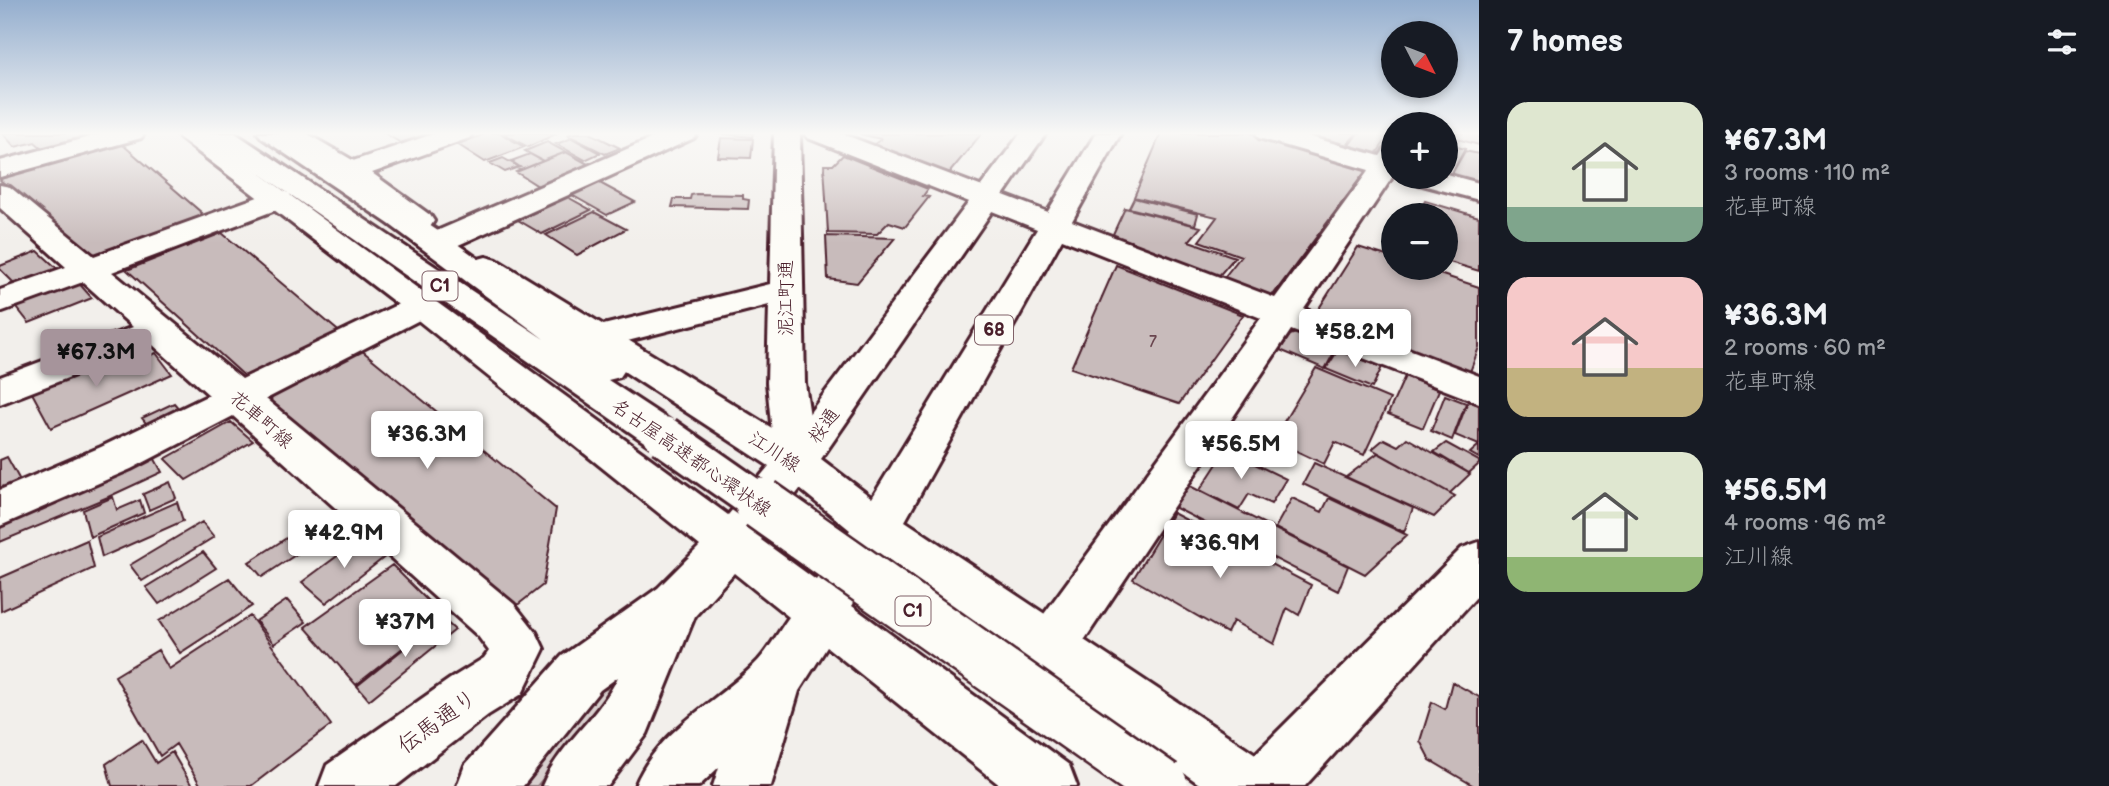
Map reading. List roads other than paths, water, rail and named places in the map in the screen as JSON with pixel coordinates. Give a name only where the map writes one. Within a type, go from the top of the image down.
[{"type":"main road","points":[[238,170],[421,306],[1048,786]]},
{"type":"main road","name":"名古屋高速都心環状線","points":[[271,170],[664,436],[1162,786]]},
{"type":"main road","points":[[325,170],[508,294],[631,386],[664,436]]},
{"type":"main road","points":[[351,171],[355,170]]},
{"type":"main road","points":[[443,240],[602,170]]},
{"type":"main road","name":"泥江町通","points":[[786,170],[784,291],[786,383],[796,463]]},
{"type":"main road","points":[[908,170],[1479,390]]},
{"type":"main road","name":"桜通","points":[[571,786],[628,715],[676,603],[732,544],[796,463],[1007,170]]},
{"type":"main road","name":"68","points":[[742,786],[775,681],[878,527],[1088,170]]},
{"type":"main road","name":"江川線","points":[[351,171],[443,240],[796,463],[878,527],[1251,786]]},
{"type":"main road","points":[[1051,646],[1381,177]]},
{"type":"main road","points":[[1458,186],[1479,192]]},
{"type":"main road","name":"花車町線","points":[[0,194],[496,620],[518,649]]},
{"type":"main road","points":[[0,302],[279,200]]},
{"type":"main road","points":[[596,338],[784,291]]},
{"type":"main road","points":[[0,509],[116,458],[421,306]]},
{"type":"main road","points":[[0,391],[158,330]]},
{"type":"main road","points":[[1265,786],[1479,562]]},
{"type":"main road","points":[[486,786],[581,673],[676,603]]},
{"type":"main road","name":"伝馬通り","points":[[348,786],[469,697],[503,676],[518,649]]},
{"type":"main road","name":"68","points":[[664,786],[678,766],[775,681]]}]
